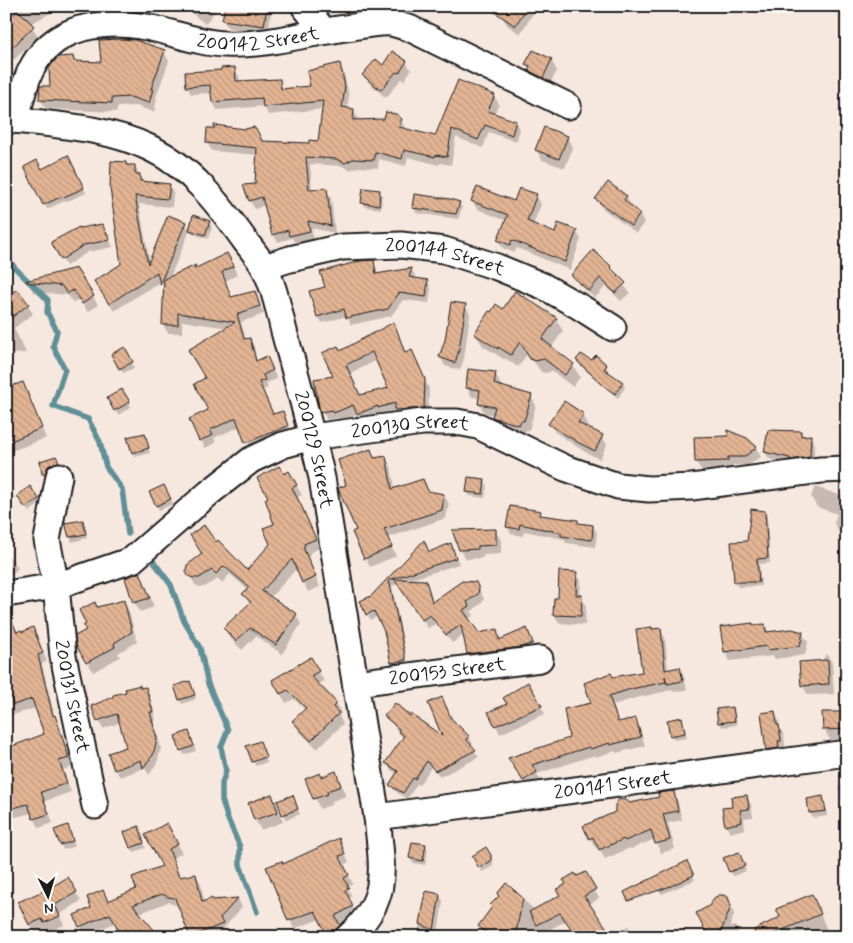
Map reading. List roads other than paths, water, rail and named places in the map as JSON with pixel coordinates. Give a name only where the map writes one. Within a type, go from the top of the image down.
[{"type":"street","points":[[304,6],[324,30]]},
{"type":"street","name":"200142 Street","points":[[11,119],[32,65],[46,48],[65,34],[104,24],[140,26],[194,40],[227,44],[280,40],[324,30],[391,23],[409,28],[568,106]]},
{"type":"street","name":"200129 Street","points":[[11,119],[84,128],[112,134],[150,148],[176,163],[206,191],[264,267],[273,291],[322,478],[377,817],[382,872],[380,891],[371,912],[362,925],[348,937]]},
{"type":"street","name":"200144 Street","points":[[264,267],[290,258],[342,247],[401,245],[444,250],[497,267],[543,286],[613,328]]},
{"type":"street","name":"200130 Street","points":[[6,594],[56,586],[132,560],[209,493],[251,460],[283,445],[312,437],[423,422],[457,422],[478,426],[566,468],[618,486],[649,489],[692,487],[821,470],[847,469]]},
{"type":"street","name":"200131 Street","points":[[60,476],[47,540],[56,586],[63,656],[96,806]]},
{"type":"street","name":"200153 Street","points":[[356,683],[540,659]]},
{"type":"street","name":"200141 Street","points":[[377,817],[847,753]]},
{"type":"waterway","points":[[6,256],[15,268],[48,300],[47,312],[57,331],[53,346],[65,369],[53,406],[88,419],[100,442],[106,467],[122,489],[128,534]]},
{"type":"waterway","points":[[154,562],[171,585],[184,621],[200,648],[208,684],[228,730],[221,747],[226,771],[222,783],[222,800],[240,847],[240,865],[257,912]]}]
